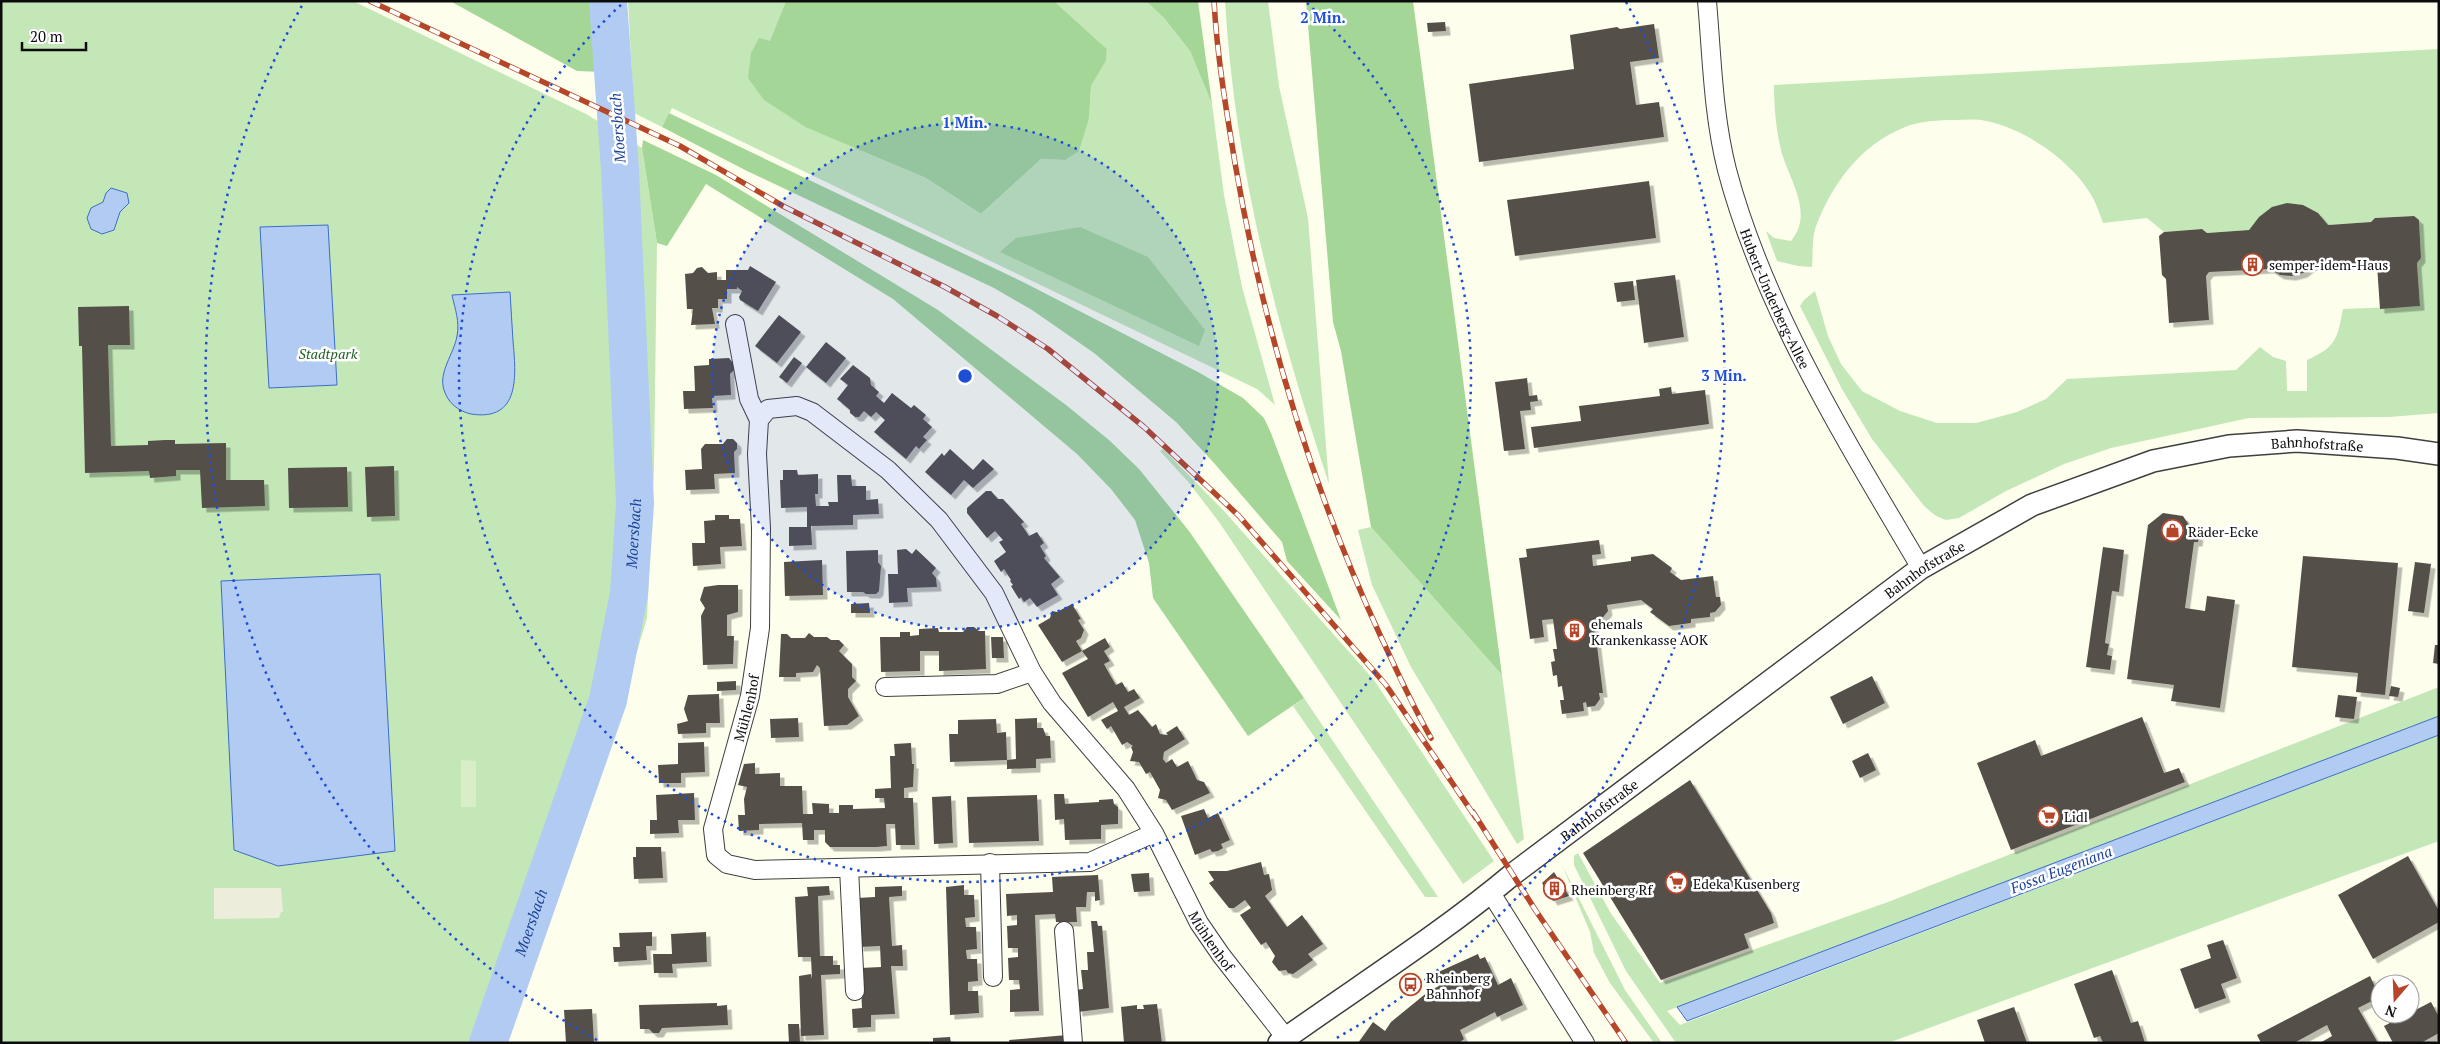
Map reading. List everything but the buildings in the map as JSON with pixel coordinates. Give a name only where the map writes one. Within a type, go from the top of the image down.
[{"type":"street","name":"Hubert-Underberg-Allee","points":[[1707,1],[1716,113],[1727,168],[1742,221],[1778,311],[1828,406],[1921,568]]},
{"type":"street","name":"Mühlenhof","points":[[735,324],[750,399],[759,420],[757,454],[761,528],[760,628],[750,696],[714,828],[716,855],[727,864],[755,870],[1090,862],[1154,833]]},
{"type":"street","name":"Mühlenhof","points":[[759,420],[768,409],[797,406],[812,412],[888,470],[939,520],[969,557],[994,593],[1032,672],[1052,703],[1126,789],[1154,833],[1199,923],[1282,1040]]},
{"type":"street","name":"Bahnhofstraße","points":[[1282,1040],[1340,1002],[1490,893],[1921,568],[2032,505],[2153,461],[2229,446],[2297,441],[2397,448],[2439,454]]},
{"type":"street","points":[[885,688],[997,684],[1032,672]]},
{"type":"street","points":[[990,863],[993,977]]},
{"type":"street","points":[[849,868],[855,991]]},
{"type":"street","points":[[1490,893],[1585,1043]]},
{"type":"street","points":[[1064,931],[1073,1043]]},
{"type":"green space","name":"Stadtpark","points":[[1,1],[353,1],[586,114],[642,148],[657,243],[654,468],[647,618],[597,785],[501,1043],[1,1043]]},
{"type":"green space","points":[[450,1],[592,1],[603,72],[577,71]]},
{"type":"green space","points":[[628,1],[786,1],[770,42],[807,128],[926,178],[981,214],[1041,159],[1065,160],[1089,118],[1091,86],[1106,61],[1107,49],[1054,1],[1146,1],[1164,18],[1190,51],[1212,104],[1224,195],[1242,287],[1275,405],[1257,389],[672,108],[662,127],[634,113]]},
{"type":"green space","points":[[786,1],[1054,1],[1107,49],[1106,61],[1091,86],[1089,118],[1079,151],[1065,160],[1041,159],[981,214],[926,178],[807,128],[764,100],[748,78],[751,53],[759,38],[770,41]]},
{"type":"green space","points":[[1146,1],[1198,1],[1212,104],[1190,51],[1164,18]]},
{"type":"green space","points":[[1225,1],[1268,1],[1279,86],[1308,218],[1329,484],[1275,305],[1248,186],[1230,64]]},
{"type":"green space","points":[[1306,1],[1413,1],[1502,675],[1371,527],[1341,351],[1333,322]]},
{"type":"green space","points":[[2439,49],[2439,413],[2389,417],[2249,418],[2111,448],[2064,464],[2006,491],[1959,518],[1946,520],[1936,516],[1924,506],[1872,439],[1842,389],[1800,306],[1815,291],[1828,336],[1841,364],[1862,391],[1900,411],[1937,423],[1976,423],[2017,412],[2046,399],[2067,379],[2236,370],[2260,347],[2273,357],[2286,361],[2287,391],[2307,391],[2307,360],[2324,351],[2334,341],[2343,309],[2420,306],[2417,263],[2421,258],[2419,220],[2413,216],[2375,218],[2371,222],[2328,225],[2308,209],[2298,205],[2287,205],[2267,212],[2249,230],[2207,233],[2202,229],[2164,232],[2147,218],[2103,223],[2093,198],[2084,184],[2073,171],[2045,147],[2013,130],[1997,124],[1981,120],[1971,120],[1923,122],[1911,125],[1874,144],[1861,156],[1849,168],[1829,197],[1814,233],[1812,267],[1777,261],[1766,231],[1774,238],[1791,241],[1798,230],[1801,219],[1798,196],[1784,161],[1779,142],[1774,85]]},
{"type":"green space","points":[[669,113],[1023,282],[1198,372],[1243,398],[1264,418],[1271,433],[1341,620],[1287,561],[1282,542],[1214,463],[1176,422],[1094,353],[1032,310],[994,288],[747,171],[662,127]]},
{"type":"green space","points":[[643,140],[716,175],[938,310],[1066,405],[1109,440],[1139,469],[1189,531],[1304,698],[1248,736],[1153,598],[1149,563],[1135,520],[1111,489],[1077,454],[893,299],[706,184],[667,246],[657,243],[642,148]]},
{"type":"green space","points":[[1080,227],[1148,257],[1205,330],[1199,346],[1000,252],[1016,238]]},
{"type":"green space","points":[[1163,449],[1224,511],[1374,680],[1494,861],[1463,884],[1219,522],[1190,484],[1160,451]]},
{"type":"green space","points":[[1371,527],[1502,675],[1524,839],[1517,844],[1411,667],[1372,585],[1358,530]]},
{"type":"green space","points":[[2439,687],[2439,716],[1667,1011],[1680,1025],[2439,735],[2439,841],[1888,1043],[1676,1043],[1626,971],[1574,865],[1574,856],[1578,853],[1610,912],[1660,983],[1888,902]]},
{"type":"green space","points":[[1304,698],[1438,897],[1425,897],[1293,706]]},
{"type":"green space","points":[[461,760],[476,761],[476,807],[461,807]]},
{"type":"green space","points":[[1562,865],[1625,990],[1662,1043],[1654,1043],[1610,983],[1594,953],[1590,932]]},
{"type":"shaded area","points":[[214,888],[281,888],[283,912],[281,912],[279,918],[214,919]]},
{"type":"water","points":[[111,188],[127,193],[129,203],[120,212],[114,230],[102,234],[91,229],[87,218],[91,208],[103,202],[106,193]]},
{"type":"water","points":[[328,225],[337,385],[269,388],[260,227]]},
{"type":"water","points":[[510,292],[515,367],[512,393],[507,403],[499,411],[487,415],[466,413],[451,403],[444,390],[443,383],[443,376],[458,331],[452,295]]},
{"type":"water","points":[[380,574],[395,851],[278,866],[234,850],[221,581]]},
{"type":"water","name":"Fossa Eugeniana","points":[[2439,716],[2439,735],[1687,1021],[1677,1007]]},
{"type":"waterway","name":"Moersbach","points":[[488,1043],[608,700],[629,594],[635,503],[620,170],[608,1]]},
{"type":"railway","points":[[370,1],[680,146],[783,206],[945,287],[997,316],[1048,349],[1144,427],[1239,516],[1386,685],[1476,818]]},
{"type":"railway","points":[[1214,1],[1225,102],[1246,224],[1275,345],[1292,405],[1311,464],[1356,580],[1405,688],[1431,738]]},
{"type":"railway","points":[[1473,812],[1536,911],[1626,1043]]},
{"type":"place","name":"semper-idem-Haus","points":[[2253,264]]},
{"type":"place","name":"Räder-Ecke","points":[[2172,531]]},
{"type":"place","name":"ehemals Krankenkasse AOK","points":[[1575,631]]},
{"type":"place","name":"Lidl","points":[[2048,816]]},
{"type":"place","name":"Edeka Kusenberg","points":[[1677,883]]},
{"type":"place","name":"Rheinberg Rf","points":[[1555,889]]},
{"type":"place","name":"Rheinberg Bahnhof","points":[[1410,985]]}]
